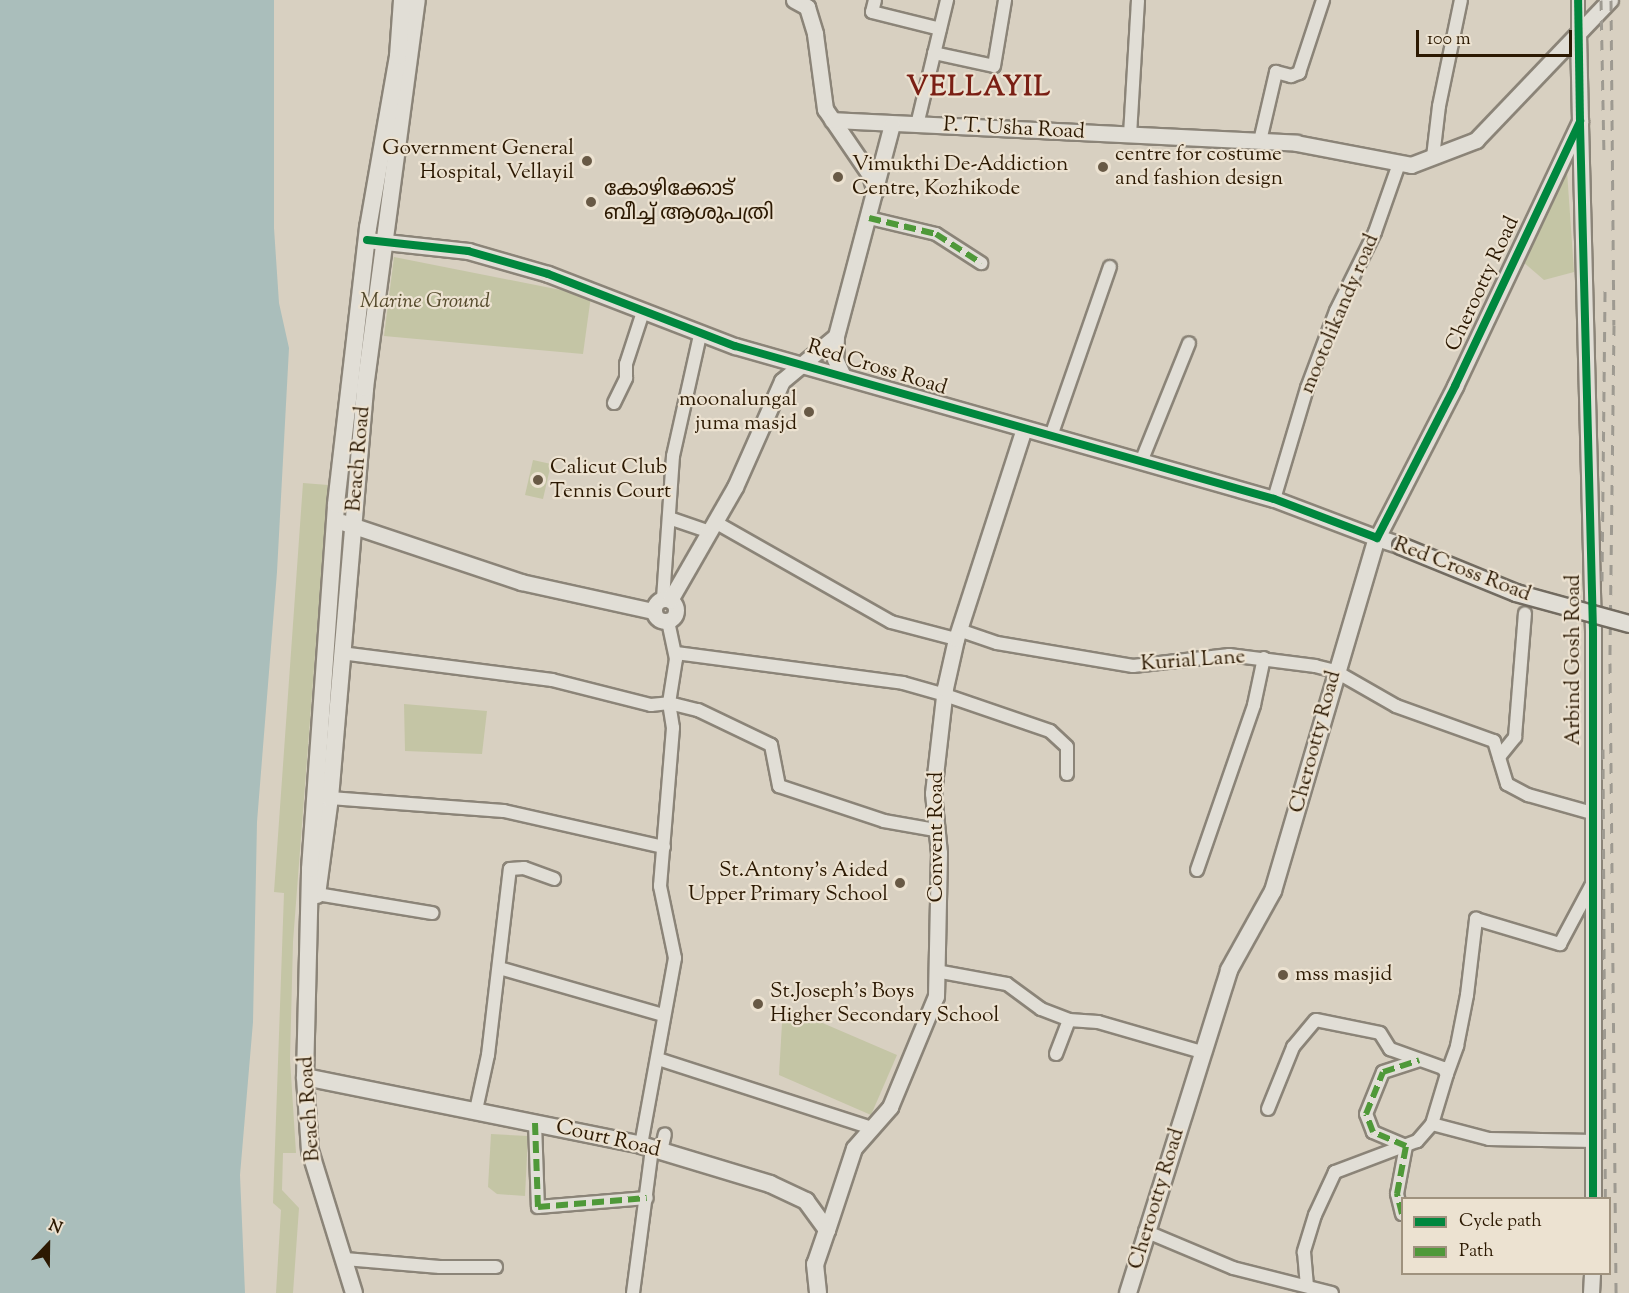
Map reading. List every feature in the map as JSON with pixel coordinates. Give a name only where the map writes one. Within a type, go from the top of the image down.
[{"type":"main road","name":"Beach Road","points":[[354,1293],[310,1151],[305,1077],[305,990],[311,919],[310,869],[334,522],[375,239],[398,56],[402,0]]},
{"type":"main road","name":"Beach Road","points":[[311,919],[317,894],[330,798],[375,239],[417,0]]},
{"type":"main road","name":"Red Cross Road","points":[[1377,538],[1516,593],[1629,624]]},
{"type":"main road","name":"Cherootty Road","points":[[1128,1293],[1145,1231],[1229,970],[1272,891],[1335,671],[1377,538]]},
{"type":"main road","name":"Court Road","points":[[305,1077],[476,1110],[651,1148],[770,1184],[806,1201],[827,1230]]},
{"type":"main road","points":[[818,1293],[816,1264],[827,1230]]},
{"type":"street","points":[[875,0],[872,12],[940,29]]},
{"type":"street","points":[[917,125],[947,0]]},
{"type":"street","points":[[934,53],[994,66],[1005,0]]},
{"type":"street","points":[[1130,135],[1138,0]]},
{"type":"street","points":[[1260,141],[1276,72],[1291,76],[1299,73],[1323,0]]},
{"type":"street","points":[[1433,157],[1439,106],[1461,0]]},
{"type":"street","points":[[1578,0],[1578,34]]},
{"type":"street","name":"P. T. Usha Road","points":[[832,120],[1296,143],[1399,165],[1411,165],[1476,140],[1610,0]]},
{"type":"street","points":[[802,2],[815,34],[825,109],[870,175],[876,191]]},
{"type":"street","name":"Cherootty Road","points":[[1377,538],[1455,386],[1580,121],[1578,34]]},
{"type":"street","name":"Arbind Gosh Road","points":[[1580,121],[1593,632],[1593,1197]]},
{"type":"street","points":[[843,376],[835,359],[836,336],[892,124]]},
{"type":"street","name":"mootolikandy road","points":[[1274,500],[1307,388],[1336,310],[1354,282],[1399,165]]},
{"type":"street","points":[[869,218],[936,234],[981,263]]},
{"type":"street","name":"Red Cross Road","points":[[375,239],[468,252],[513,264],[700,335],[1274,500],[1377,538]]},
{"type":"street","points":[[1051,436],[1110,267]]},
{"type":"street","points":[[614,403],[626,378],[626,364],[643,312]]},
{"type":"street","points":[[633,1293],[647,1198],[663,1015],[675,958],[660,886],[673,728],[669,703],[676,653],[668,621],[659,621],[673,456],[700,335]]},
{"type":"street","points":[[662,603],[712,527],[782,381],[836,336]]},
{"type":"street","points":[[1141,462],[1189,343]]},
{"type":"street","name":"Convent Road","points":[[827,1230],[854,1148],[890,1107],[936,996],[939,853],[933,793],[945,695],[957,634],[1024,429]]},
{"type":"street","name":"Kurial Lane","points":[[669,518],[712,527],[891,622],[1133,666],[1230,655],[1264,658],[1335,671],[1396,706],[1494,741],[1507,784],[1528,795],[1592,813]]},
{"type":"street","points":[[334,522],[353,523],[521,582],[662,603]]},
{"type":"street","points":[[1499,758],[1515,736],[1525,613]]},
{"type":"street","points":[[341,652],[552,680],[651,705],[669,703],[698,710],[771,745],[779,786],[884,821],[935,830]]},
{"type":"street","points":[[676,653],[903,683],[945,695],[1050,731],[1067,747],[1067,774]]},
{"type":"street","points":[[1197,870],[1250,716],[1264,658]]},
{"type":"street","points":[[330,798],[504,811],[664,848]]},
{"type":"street","points":[[476,1110],[499,968],[510,869],[524,868],[554,879]]},
{"type":"street","points":[[1307,1284],[1304,1252],[1315,1215],[1335,1172],[1417,1141],[1432,1124],[1457,1046],[1467,995],[1476,918],[1560,944],[1593,884]]},
{"type":"street","points":[[317,894],[432,912]]},
{"type":"street","points":[[499,968],[663,1015]]},
{"type":"street","points":[[936,971],[1007,984],[1041,1009],[1069,1020],[1098,1022],[1202,1052]]},
{"type":"street","points":[[1056,1054],[1069,1020]]},
{"type":"street","points":[[1268,1109],[1293,1047],[1316,1020],[1380,1033],[1390,1049],[1443,1068],[1447,1074]]},
{"type":"street","points":[[658,1059],[872,1128]]},
{"type":"street","points":[[1406,1146],[1373,1132],[1366,1114],[1383,1072],[1419,1060]]},
{"type":"street","points":[[535,1123],[538,1207],[647,1198]]},
{"type":"street","points":[[1432,1124],[1489,1139],[1594,1141]]},
{"type":"street","points":[[651,1148],[665,1134]]},
{"type":"street","points":[[1401,1210],[1397,1194],[1406,1146]]},
{"type":"street","points":[[1145,1231],[1233,1268],[1307,1284],[1332,1293]]},
{"type":"street","points":[[345,1259],[440,1267],[496,1267]]},
{"type":"street","points":[[1592,1275],[1592,1293]]},
{"type":"green space","points":[[1567,171],[1574,272],[1544,280],[1523,262]]},
{"type":"green space","name":"Marine Ground","points":[[394,257],[591,296],[583,354],[384,336]]},
{"type":"green space","name":"Calicut Club Tennis Court","points":[[533,460],[551,464],[543,499],[525,495]]},
{"type":"green space","points":[[303,483],[328,485],[293,942],[290,1059],[296,1153],[283,1153],[282,1190],[299,1208],[293,1293],[276,1293],[281,1210],[273,1203],[284,893],[274,892]]},
{"type":"green space","points":[[404,704],[487,711],[482,754],[405,751]]},
{"type":"green space","points":[[783,1006],[897,1055],[871,1115],[779,1075]]},
{"type":"green space","points":[[491,1134],[528,1136],[525,1196],[497,1194],[488,1187]]},
{"type":"shaded area","points":[[0,0],[274,0],[274,228],[279,303],[289,348],[277,572],[257,822],[253,1022],[240,1175],[245,1293],[0,1293]]},
{"type":"railway","points":[[1601,0],[1604,158]]},
{"type":"railway","points":[[1611,0],[1614,325],[1610,663],[1616,1293]]},
{"type":"railway","points":[[1602,581],[1605,287]]},
{"type":"railway","points":[[1603,749],[1605,1197]]},
{"type":"marked path","points":[[869,218],[936,234],[981,263]]},
{"type":"marked path","points":[[1401,1210],[1397,1194],[1406,1146],[1373,1132],[1366,1114],[1383,1072],[1419,1060]]},
{"type":"marked path","points":[[535,1123],[538,1207],[647,1198]]},
{"type":"cycle path","points":[[367,240],[468,251],[548,274],[735,346],[1274,499],[1377,538],[1455,386],[1580,121],[1578,0]]},
{"type":"cycle path","points":[[1580,124],[1593,632],[1593,1197]]},
{"type":"place","name":"Government General Hospital, Vellayil","points":[[587,161]]},
{"type":"place","name":"centre for costume and fashion design","points":[[1103,167]]},
{"type":"place","name":"Vimukthi De-Addiction Centre, Kozhikode","points":[[838,177]]},
{"type":"place","name":"കോഴിക്കോട് ബീച്ച് ആശുപത്രി","points":[[591,202]]},
{"type":"place","name":"moonalungal juma masjd","points":[[809,412]]},
{"type":"place","name":"Calicut Club Tennis Court","points":[[538,480]]},
{"type":"place","name":"St.Antony's Aided Upper Primary School","points":[[900,883]]},
{"type":"place","name":"mss masjid","points":[[1283,975]]},
{"type":"place","name":"St.Joseph's Boys Higher Secondary School","points":[[758,1004]]},
{"type":"district","name":"VELLAYIL","points":[[979,89]]}]
